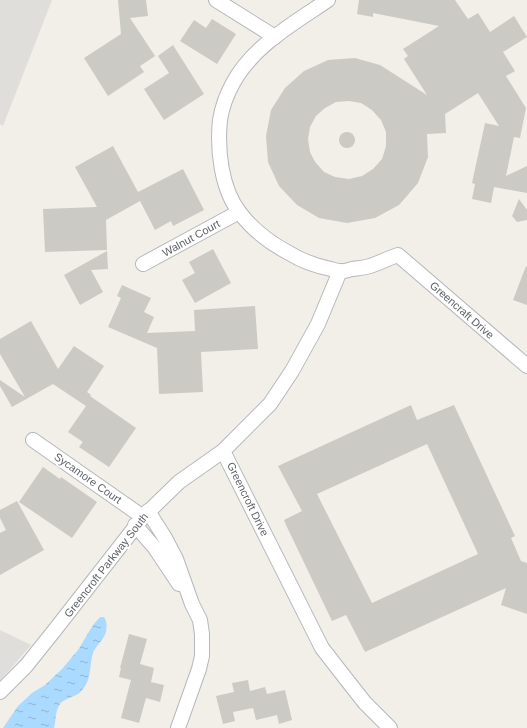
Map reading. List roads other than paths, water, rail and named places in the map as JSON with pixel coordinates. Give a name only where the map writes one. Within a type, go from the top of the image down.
[{"type":"street","points":[[216,0],[276,37]]},
{"type":"street","points":[[328,0],[255,53],[242,69],[233,83],[226,99],[221,119],[219,138],[220,160],[225,182],[231,198],[239,212],[251,226],[265,238],[297,258],[318,266],[340,271]]},
{"type":"street","name":"Walnut Court","points":[[143,264],[239,212]]},
{"type":"street","name":"Greencraft Drive","points":[[340,271],[369,266],[398,254],[527,366]]},
{"type":"street","name":"Greencroft Drive","points":[[340,271],[318,324],[285,382],[270,404],[223,451],[322,648],[365,703],[390,728]]},
{"type":"street","name":"Sycamore Court","points":[[33,440],[142,518]]},
{"type":"street","name":"Greencroft Parkway South","points":[[0,692],[26,666],[142,518],[179,482],[223,451]]},
{"type":"street","points":[[142,518],[165,538],[176,559],[192,604]]},
{"type":"street","points":[[142,518],[155,548],[192,604],[200,620],[202,634],[202,656],[194,685],[178,728]]},
{"type":"water","points":[[100,617],[104,617],[106,621],[106,632],[104,638],[93,653],[88,681],[79,693],[62,702],[58,706],[54,728],[3,728],[18,706],[32,693],[45,685],[62,669],[78,650],[93,625]]}]
